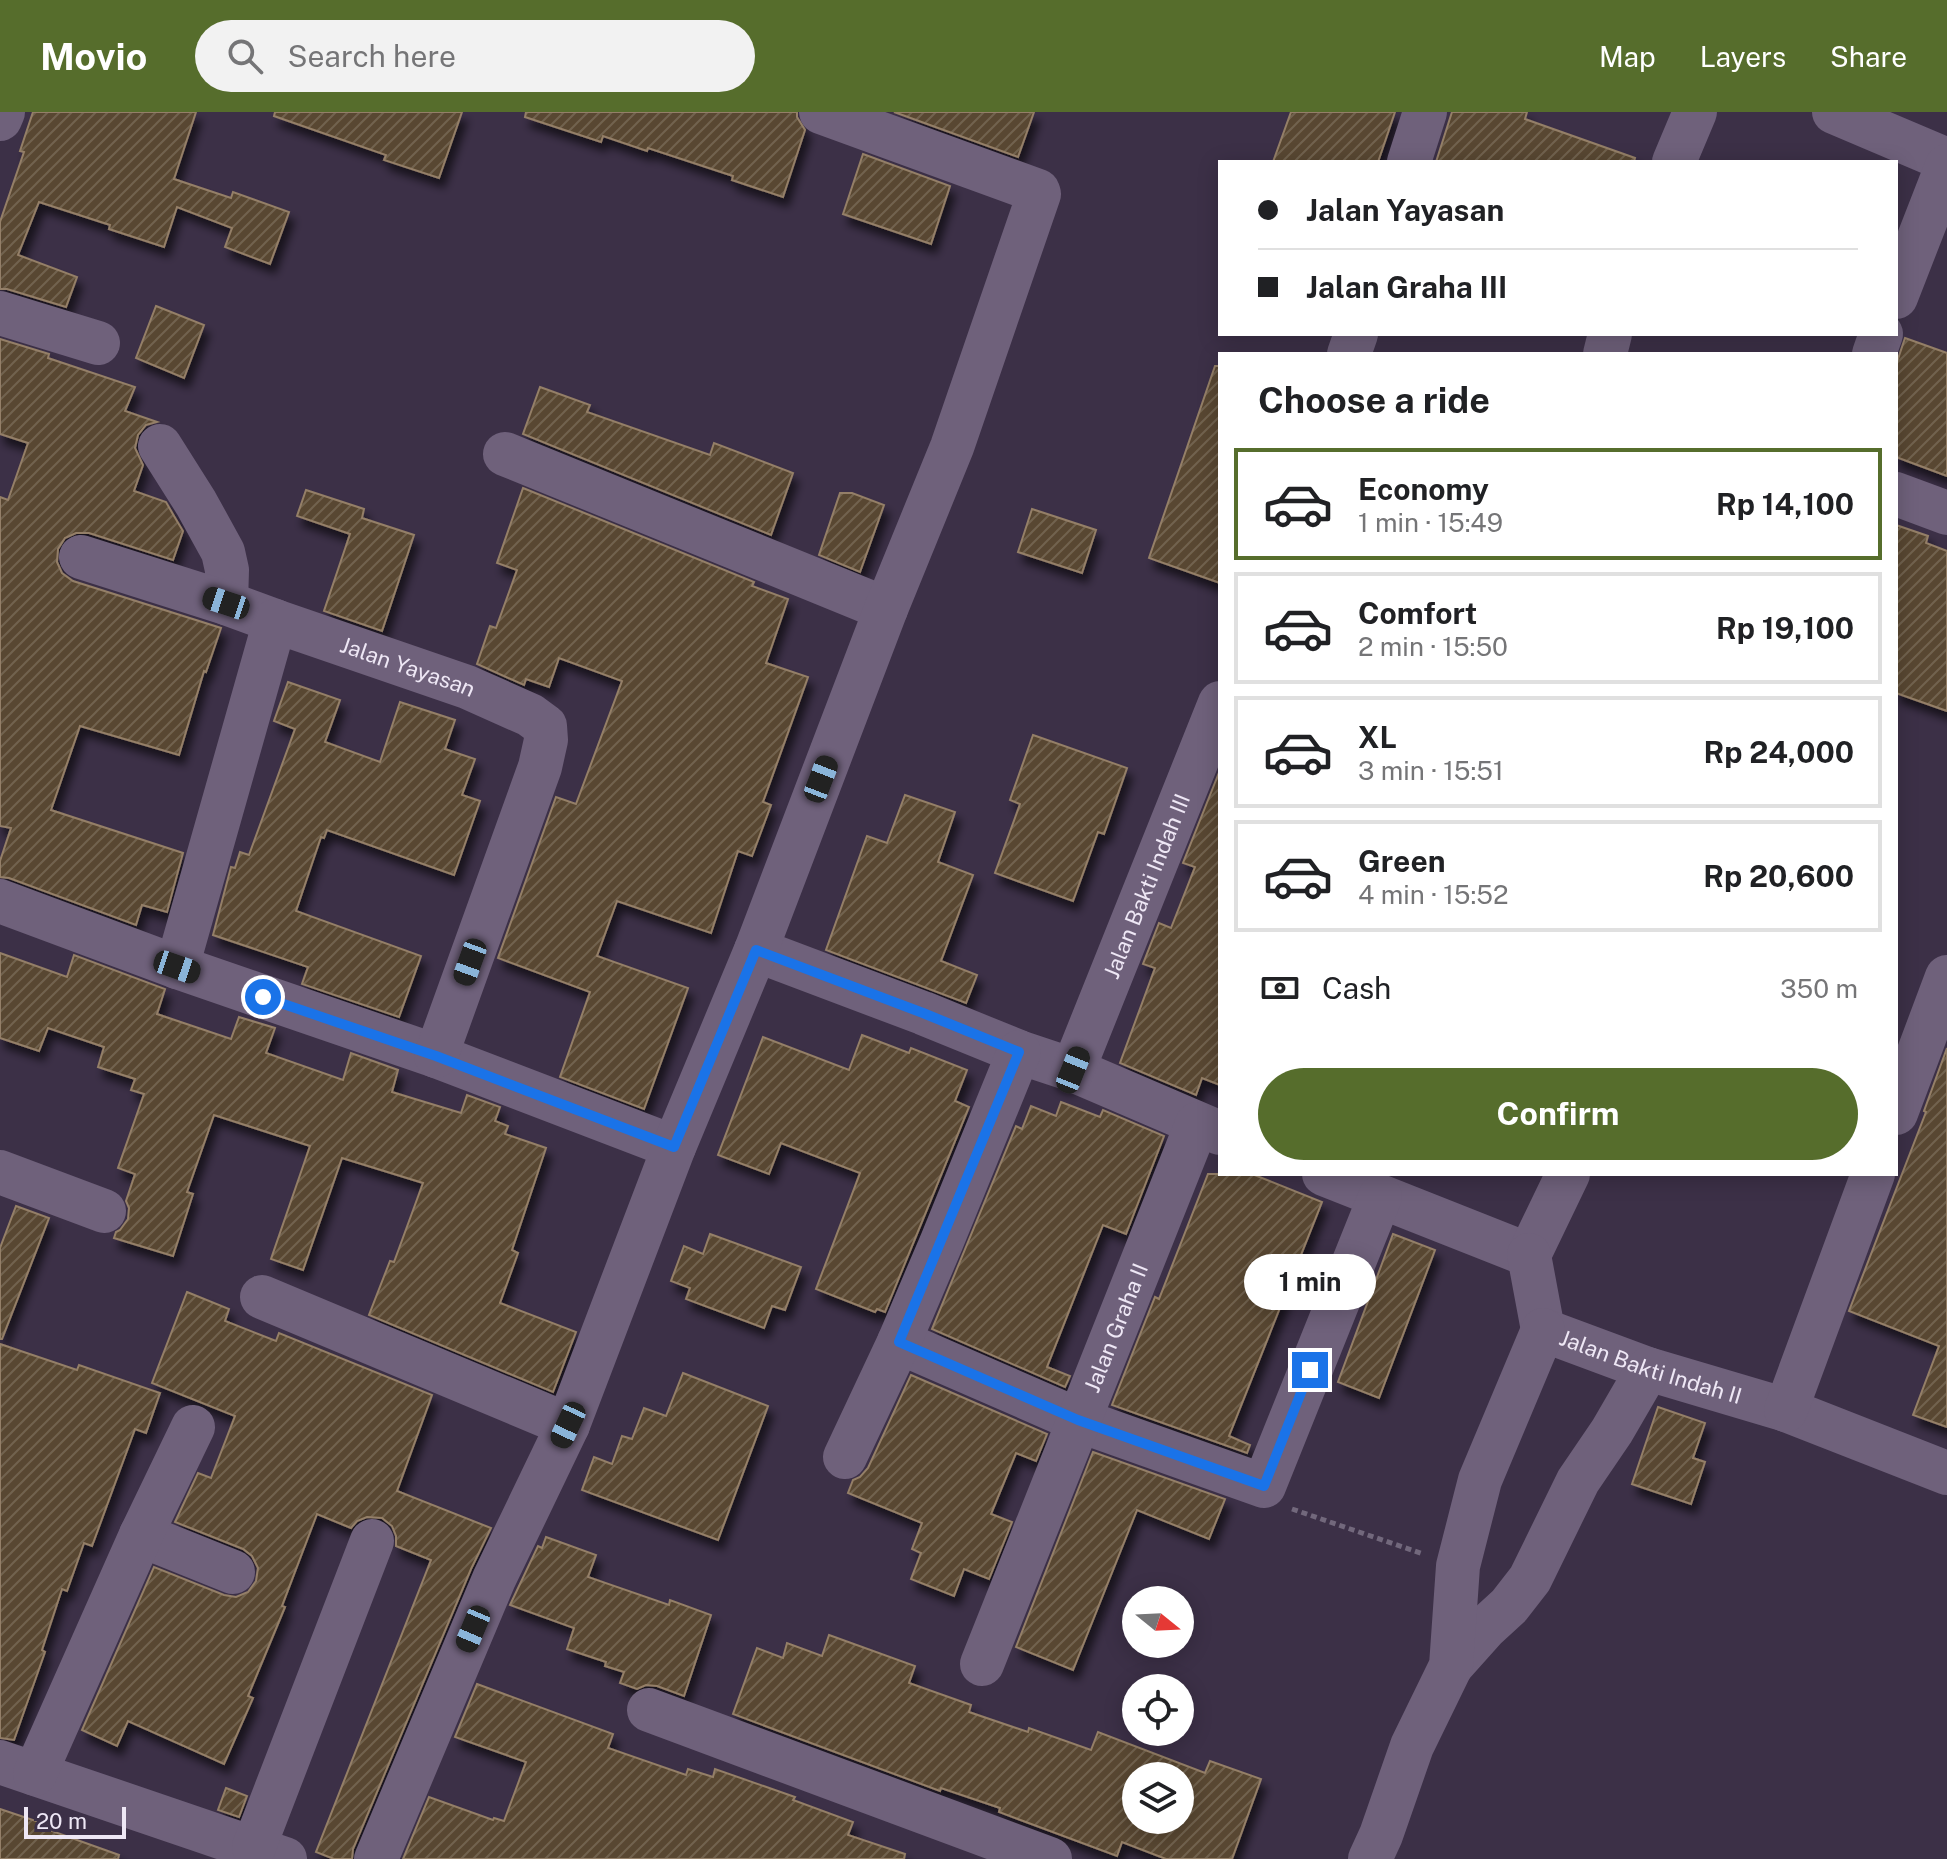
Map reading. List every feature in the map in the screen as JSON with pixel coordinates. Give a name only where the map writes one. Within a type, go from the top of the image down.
[{"type":"street","points":[[0,119],[3,112]]},
{"type":"street","points":[[376,1859],[494,1579],[568,1425],[674,1147],[756,950],[886,609],[952,447],[1039,194],[1038,191],[821,112]]},
{"type":"street","points":[[1410,160],[1425,112]]},
{"type":"street","points":[[1675,160],[1695,112]]},
{"type":"street","points":[[1834,112],[1947,163],[1898,292]]},
{"type":"street","points":[[966,196],[1032,218]]},
{"type":"street","points":[[0,313],[98,343]]},
{"type":"street","points":[[160,446],[223,552],[227,570],[226,603]]},
{"type":"street","points":[[505,454],[886,609]]},
{"type":"street","points":[[1898,495],[1947,513]]},
{"type":"street","points":[[81,557],[275,621],[177,967]]},
{"type":"street","name":"Jalan Yayasan","points":[[275,621],[467,687],[530,715],[545,726],[546,740],[540,767],[436,1056]]},
{"type":"street","name":"Jalan Bakti Indah III","points":[[1073,1070],[1218,708]]},
{"type":"street","points":[[0,901],[177,967],[436,1056],[674,1147]]},
{"type":"street","points":[[756,950],[1073,1070],[1208,1129]]},
{"type":"street","points":[[1898,1108],[1947,977]]},
{"type":"street","points":[[845,1457],[899,1342],[1019,1052]]},
{"type":"street","name":"Jalan Graha II","points":[[982,1664],[1078,1420],[1208,1129]]},
{"type":"street","points":[[0,1172],[104,1211]]},
{"type":"street","points":[[1329,1176],[1529,1255],[1567,1176]]},
{"type":"street","points":[[1786,1410],[1872,1176]]},
{"type":"street","points":[[899,1342],[1078,1420],[1264,1486],[1380,1197]]},
{"type":"street","name":"Jalan Bakti Indah II","points":[[1529,1255],[1543,1330],[1648,1369],[1786,1410],[1947,1473]]},
{"type":"street","points":[[262,1297],[568,1425]]},
{"type":"street","points":[[1451,1666],[1458,1566],[1480,1480],[1543,1330]]},
{"type":"street","points":[[1376,1847],[1412,1746],[1451,1666],[1509,1606],[1530,1579],[1578,1481],[1648,1369]]},
{"type":"street","points":[[193,1427],[141,1535],[18,1768],[269,1853]]},
{"type":"street","points":[[141,1535],[233,1572]]},
{"type":"street","points":[[269,1853],[262,1822],[372,1541]]},
{"type":"street","points":[[649,1710],[1050,1859]]},
{"type":"path","points":[[1264,1486],[1282,1506],[1458,1566]]},
{"type":"building","points":[[33,112],[196,112],[174,179],[231,198],[233,192],[289,212],[270,264],[225,247],[232,228],[177,207],[164,247],[109,229],[110,225],[39,202],[18,255],[77,277],[66,307],[0,289],[0,222],[24,152],[20,151]]},
{"type":"building","points":[[275,112],[462,112],[439,178],[384,160],[386,155],[274,116]]},
{"type":"building","points":[[526,112],[797,112],[805,130],[783,197],[732,180],[733,176],[648,148],[647,151],[603,136],[601,142],[525,117]]},
{"type":"building","points":[[894,112],[1034,112],[1018,157]]},
{"type":"building","points":[[1291,112],[1395,112],[1379,160],[1274,160]]},
{"type":"building","points":[[1452,112],[1527,112],[1525,119],[1635,158],[1634,160],[1437,160]]},
{"type":"building","points":[[863,154],[950,186],[931,244],[843,214]]},
{"type":"building","points":[[156,306],[204,325],[184,378],[136,358]]},
{"type":"building","points":[[1905,338],[1947,353],[1947,476],[1898,458],[1898,359]]},
{"type":"building","points":[[0,339],[135,387],[125,411],[157,422],[146,425],[138,435],[135,448],[143,465],[134,491],[166,502],[183,531],[173,560],[89,533],[76,533],[65,538],[58,549],[57,562],[62,573],[73,581],[221,628],[204,671],[179,755],[80,726],[51,810],[183,853],[167,912],[142,905],[136,925],[0,877],[0,861],[11,828],[0,826],[0,497],[8,500],[28,443],[0,434]]},
{"type":"building","points":[[1215,366],[1218,366],[1218,582],[1149,558]]},
{"type":"building","points":[[540,387],[590,405],[587,412],[710,455],[714,443],[793,473],[771,535],[523,434]]},
{"type":"building","points":[[523,488],[754,582],[752,586],[788,599],[766,663],[808,677],[763,802],[771,805],[752,856],[738,851],[711,933],[617,901],[597,956],[688,988],[644,1109],[560,1077],[590,992],[498,958],[556,797],[576,804],[622,681],[559,658],[549,687],[526,679],[524,685],[477,664],[490,626],[496,628],[517,570],[497,563]]},
{"type":"building","points":[[306,490],[364,509],[362,518],[414,535],[382,631],[324,611],[350,534],[297,516]]},
{"type":"building","points":[[840,493],[852,493],[884,505],[860,572],[819,555]]},
{"type":"building","points":[[1032,509],[1096,530],[1082,573],[1018,552]]},
{"type":"building","points":[[1898,526],[1928,536],[1926,543],[1947,551],[1947,711],[1898,694]]},
{"type":"building","points":[[288,682],[340,700],[325,742],[380,762],[400,702],[455,720],[445,749],[475,759],[462,795],[480,801],[454,875],[327,830],[324,838],[321,837],[296,911],[421,956],[399,1017],[302,984],[308,967],[213,935],[231,867],[235,868],[240,852],[249,855],[295,729],[274,721]]},
{"type":"building","points":[[1033,735],[1127,768],[1104,834],[1098,832],[1073,901],[995,873],[1020,804],[1010,800]]},
{"type":"building","points":[[1218,775],[1218,1084],[1202,1078],[1196,1095],[1120,1063],[1155,968],[1143,964],[1159,923],[1171,928],[1195,867],[1183,863]]},
{"type":"building","points":[[905,795],[955,812],[938,862],[973,875],[941,961],[977,975],[966,1003],[826,950],[867,836],[887,843]]},
{"type":"building","points":[[0,953],[67,977],[74,955],[165,989],[157,1014],[231,1039],[239,1017],[275,1028],[266,1053],[343,1080],[351,1053],[398,1070],[392,1092],[461,1113],[467,1095],[500,1107],[495,1121],[508,1126],[505,1134],[546,1148],[512,1250],[518,1253],[500,1303],[576,1332],[553,1392],[369,1315],[390,1261],[394,1262],[423,1183],[342,1158],[303,1270],[271,1259],[310,1146],[214,1115],[187,1192],[193,1194],[173,1256],[114,1238],[128,1219],[126,1201],[135,1174],[118,1168],[144,1094],[131,1090],[135,1079],[98,1067],[104,1047],[48,1028],[39,1051],[0,1038]]},
{"type":"building","points":[[862,1035],[909,1053],[911,1048],[967,1070],[955,1101],[969,1107],[885,1312],[877,1309],[875,1312],[816,1289],[860,1173],[781,1143],[769,1174],[718,1155],[763,1037],[849,1070]]},
{"type":"building","points":[[1947,1048],[1947,1427],[1913,1415],[1939,1346],[1849,1311],[1926,1112]]},
{"type":"building","points":[[1061,1102],[1100,1117],[1103,1110],[1164,1136],[1126,1234],[1103,1225],[1047,1367],[1070,1376],[1065,1387],[932,1329],[1016,1126],[1022,1129],[1031,1106],[1056,1116]]},
{"type":"building","points":[[1208,1174],[1257,1176],[1322,1202],[1229,1436],[1250,1445],[1247,1453],[1112,1405],[1155,1297],[1159,1299]]},
{"type":"building","points":[[16,1206],[49,1218],[0,1339],[0,1248]]},
{"type":"building","points":[[710,1234],[801,1267],[785,1310],[772,1306],[764,1328],[686,1299],[690,1288],[671,1281],[684,1246],[703,1254]]},
{"type":"building","points":[[1393,1234],[1435,1250],[1379,1398],[1338,1382]]},
{"type":"building","points":[[187,1292],[229,1309],[225,1321],[276,1341],[279,1333],[432,1395],[397,1491],[491,1528],[353,1849],[352,1859],[334,1859],[316,1852],[431,1560],[396,1546],[392,1526],[382,1518],[367,1517],[351,1528],[317,1514],[282,1606],[285,1607],[248,1696],[253,1698],[224,1764],[128,1721],[117,1746],[82,1730],[154,1567],[236,1597],[248,1592],[256,1581],[258,1568],[252,1556],[243,1549],[175,1522],[198,1473],[211,1478],[235,1416],[152,1383]]},
{"type":"building","points":[[0,1344],[77,1370],[79,1365],[160,1393],[146,1433],[135,1429],[92,1546],[84,1543],[67,1591],[62,1589],[42,1650],[45,1652],[14,1740],[0,1738]]},
{"type":"building","points":[[683,1373],[768,1406],[718,1540],[582,1490],[594,1457],[612,1464],[622,1436],[632,1439],[644,1408],[666,1416]]},
{"type":"building","points":[[911,1375],[1047,1434],[1036,1461],[1016,1453],[991,1514],[1012,1522],[989,1579],[964,1569],[954,1596],[911,1579],[921,1553],[912,1549],[922,1523],[848,1493],[853,1480],[868,1468]]},
{"type":"building","points":[[1658,1407],[1705,1423],[1693,1458],[1705,1462],[1691,1504],[1632,1484]]},
{"type":"building","points":[[1093,1452],[1225,1499],[1209,1539],[1137,1510],[1073,1670],[1016,1647]]},
{"type":"building","points":[[546,1537],[596,1555],[588,1577],[669,1605],[670,1600],[711,1615],[684,1696],[657,1686],[646,1685],[637,1689],[620,1683],[624,1672],[605,1666],[606,1662],[567,1649],[574,1628],[510,1605],[538,1546],[542,1548]]},
{"type":"building","points":[[829,1635],[915,1666],[909,1683],[971,1705],[969,1712],[1028,1732],[1029,1728],[1091,1750],[1098,1732],[1122,1741],[1122,1746],[1135,1746],[1176,1762],[1122,1762],[1122,1834],[1194,1834],[1194,1769],[1205,1773],[1210,1761],[1261,1779],[1232,1859],[1166,1859],[1122,1842],[1117,1856],[999,1812],[1000,1808],[941,1788],[940,1791],[733,1714],[757,1648],[783,1658],[787,1643],[822,1656]]},
{"type":"building","points":[[477,1684],[613,1734],[608,1748],[686,1775],[688,1769],[713,1777],[715,1769],[795,1797],[793,1800],[853,1822],[848,1835],[905,1854],[904,1859],[403,1859],[429,1797],[493,1820],[504,1821],[526,1762],[455,1737]]},
{"type":"building","points":[[226,1788],[247,1796],[239,1817],[218,1810]]},
{"type":"building","points":[[0,1809],[51,1826],[49,1830],[119,1855],[118,1859],[0,1859]]},
{"type":"route","points":[[263,997],[436,1056],[674,1147],[756,950],[1019,1052],[899,1342],[1078,1420],[1264,1486],[1310,1370]]}]
